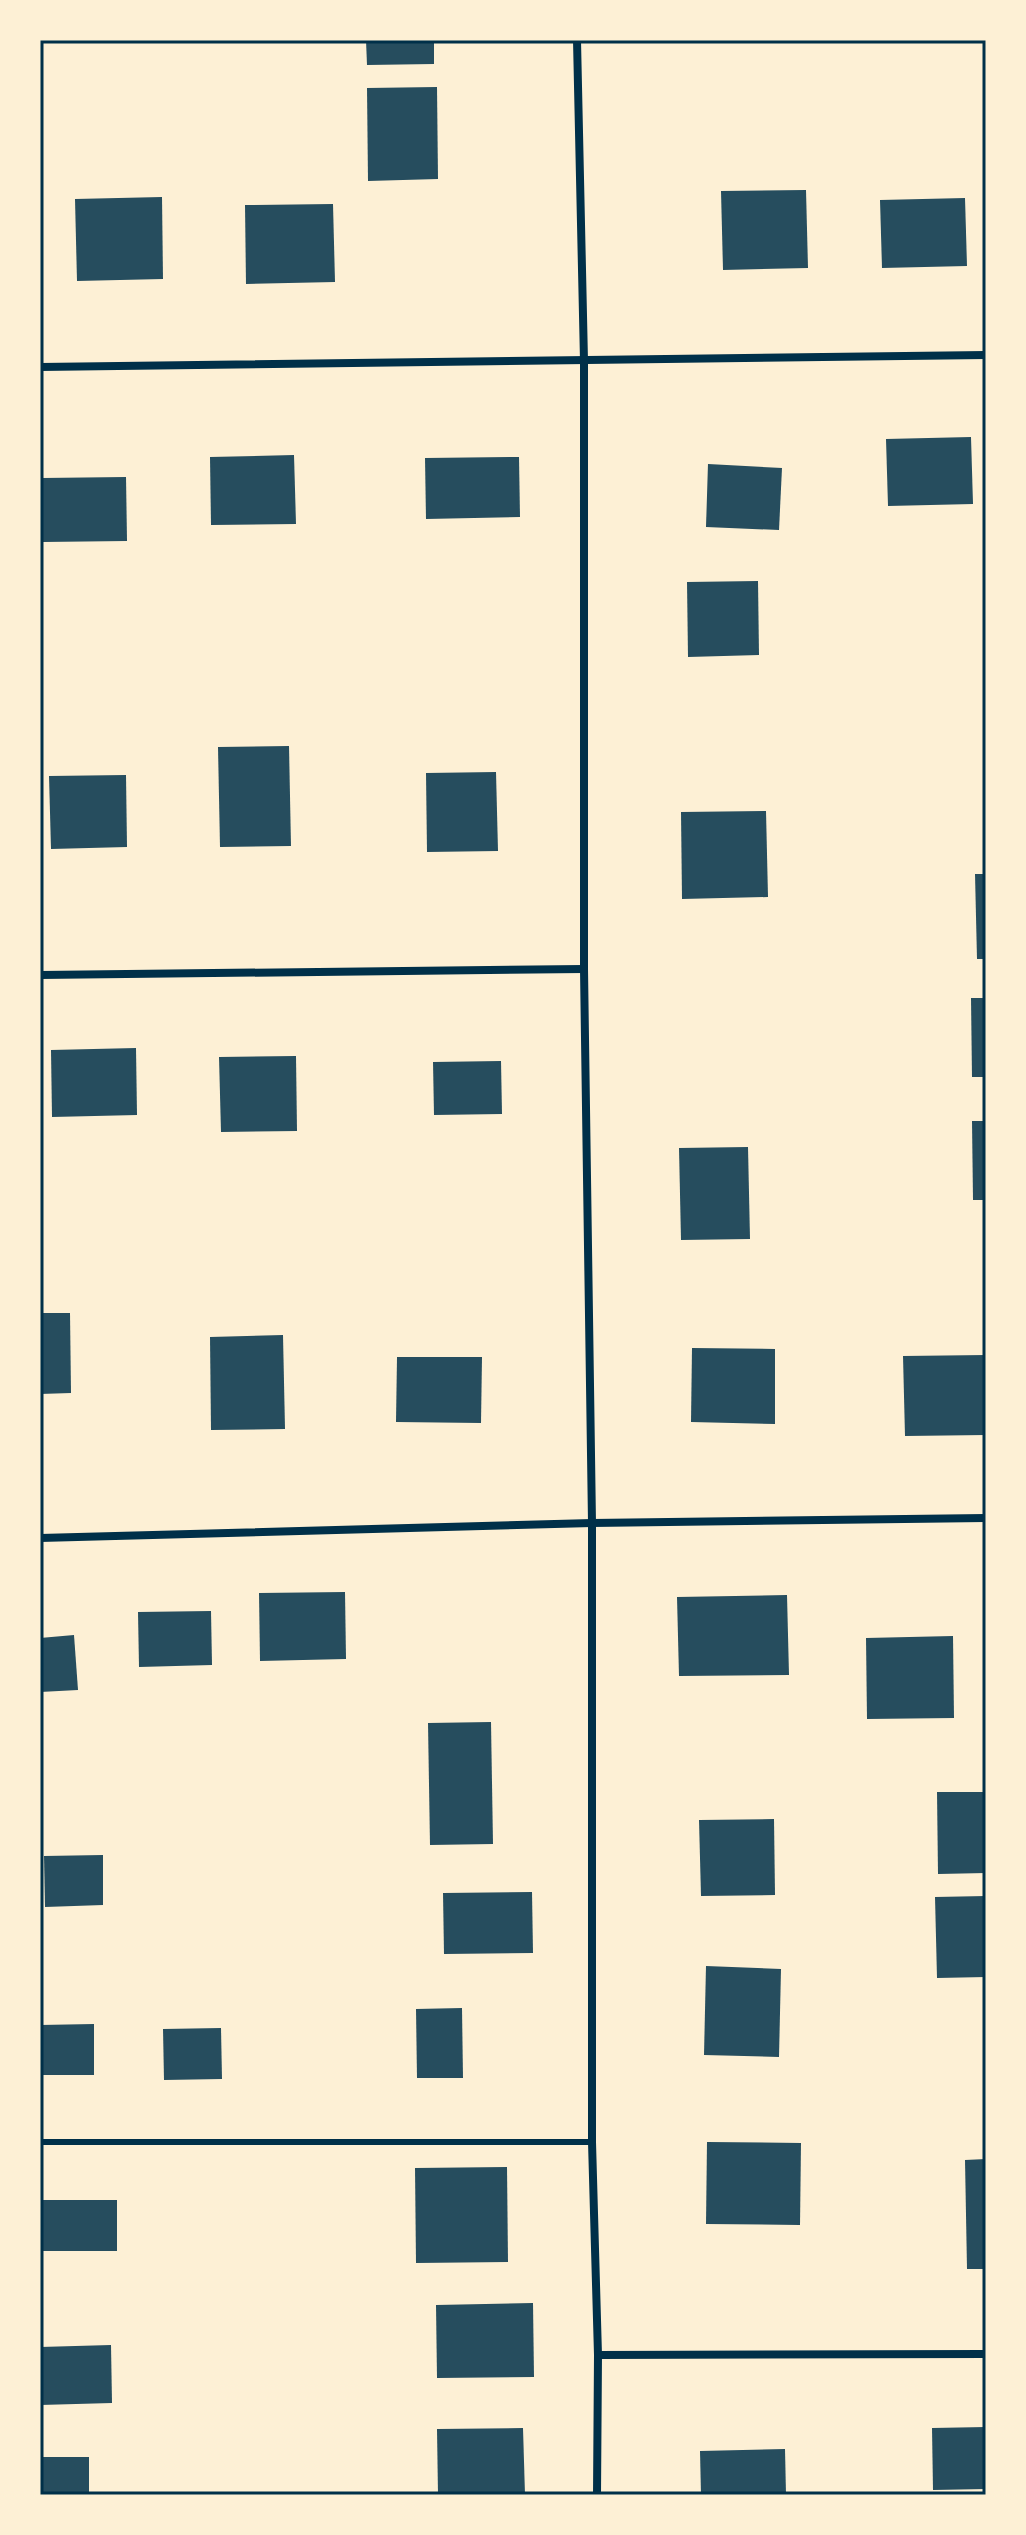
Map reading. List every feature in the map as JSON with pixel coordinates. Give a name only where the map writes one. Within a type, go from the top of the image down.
[{"type":"street","points":[[577,40],[584,361],[584,969],[592,1523],[592,2142],[598,2355],[597,2495]]},
{"type":"street","points":[[40,367],[986,355]]},
{"type":"street","points":[[40,975],[584,969]]},
{"type":"street","points":[[40,1538],[592,1523],[986,1518]]},
{"type":"street","points":[[598,2355],[986,2354]]},
{"type":"lane","points":[[40,2142],[592,2142]]},
{"type":"building","points":[[366,40],[434,40],[434,64],[367,65]]},
{"type":"building","points":[[437,87],[438,179],[368,181],[367,88]]},
{"type":"building","points":[[806,190],[808,268],[723,270],[721,191]]},
{"type":"building","points":[[162,197],[163,279],[77,281],[75,199]]},
{"type":"building","points":[[965,198],[967,266],[882,268],[880,200]]},
{"type":"building","points":[[333,204],[335,282],[246,284],[245,205]]},
{"type":"building","points":[[971,437],[973,504],[888,506],[886,439]]},
{"type":"building","points":[[294,455],[296,524],[211,525],[210,457]]},
{"type":"building","points":[[519,457],[520,517],[426,519],[425,458]]},
{"type":"building","points":[[708,464],[782,468],[779,530],[706,527]]},
{"type":"building","points":[[126,477],[127,541],[43,542],[42,478]]},
{"type":"building","points":[[758,581],[759,655],[688,657],[687,582]]},
{"type":"building","points":[[289,746],[291,846],[220,847],[218,747]]},
{"type":"building","points":[[496,772],[498,851],[427,852],[426,773]]},
{"type":"building","points":[[126,775],[127,847],[51,849],[49,776]]},
{"type":"building","points":[[766,811],[768,897],[682,899],[681,812]]},
{"type":"building","points":[[975,874],[986,874],[986,959],[977,959]]},
{"type":"building","points":[[971,998],[986,998],[986,1077],[972,1077]]},
{"type":"building","points":[[136,1048],[137,1115],[52,1117],[51,1050]]},
{"type":"building","points":[[296,1056],[297,1131],[221,1132],[219,1057]]},
{"type":"building","points":[[501,1061],[502,1114],[434,1115],[433,1062]]},
{"type":"building","points":[[972,1121],[986,1121],[986,1200],[973,1200]]},
{"type":"building","points":[[748,1147],[750,1239],[681,1240],[679,1148]]},
{"type":"building","points":[[40,1313],[70,1313],[71,1393],[40,1394]]},
{"type":"building","points":[[283,1335],[285,1429],[211,1430],[210,1337]]},
{"type":"building","points":[[692,1348],[775,1349],[775,1424],[691,1422]]},
{"type":"building","points":[[986,1355],[986,1435],[905,1436],[903,1356]]},
{"type":"building","points":[[397,1357],[482,1357],[481,1423],[396,1422]]},
{"type":"building","points":[[345,1592],[346,1659],[260,1661],[259,1593]]},
{"type":"building","points":[[787,1595],[789,1675],[679,1676],[677,1597]]},
{"type":"building","points":[[211,1611],[212,1665],[139,1667],[138,1612]]},
{"type":"building","points":[[74,1635],[78,1690],[40,1692],[40,1638]]},
{"type":"building","points":[[953,1636],[954,1718],[867,1719],[866,1638]]},
{"type":"building","points":[[491,1722],[493,1844],[430,1845],[428,1723]]},
{"type":"building","points":[[937,1792],[986,1792],[986,1873],[938,1874]]},
{"type":"building","points":[[774,1819],[775,1895],[701,1896],[699,1820]]},
{"type":"building","points":[[103,1855],[103,1905],[45,1907],[44,1856]]},
{"type":"building","points":[[532,1892],[533,1953],[444,1954],[443,1893]]},
{"type":"building","points":[[986,1896],[986,1977],[937,1978],[935,1897]]},
{"type":"building","points":[[706,1966],[781,1969],[779,2057],[704,2055]]},
{"type":"building","points":[[462,2008],[463,2078],[417,2078],[416,2009]]},
{"type":"building","points":[[94,2024],[94,2075],[40,2075],[40,2025]]},
{"type":"building","points":[[221,2028],[222,2079],[164,2080],[163,2029]]},
{"type":"building","points":[[707,2142],[801,2143],[800,2225],[706,2224]]},
{"type":"building","points":[[986,2159],[986,2269],[967,2269],[965,2160]]},
{"type":"building","points":[[507,2167],[508,2262],[416,2263],[415,2168]]},
{"type":"building","points":[[41,2200],[117,2200],[117,2251],[41,2251]]},
{"type":"building","points":[[533,2303],[534,2377],[437,2378],[436,2305]]},
{"type":"building","points":[[111,2345],[112,2403],[40,2405],[40,2347]]},
{"type":"building","points":[[986,2427],[986,2489],[933,2490],[932,2428]]},
{"type":"building","points":[[523,2428],[525,2495],[438,2495],[437,2429]]},
{"type":"building","points":[[785,2449],[786,2495],[701,2495],[700,2451]]},
{"type":"building","points":[[40,2457],[89,2457],[89,2495],[40,2495]]}]
